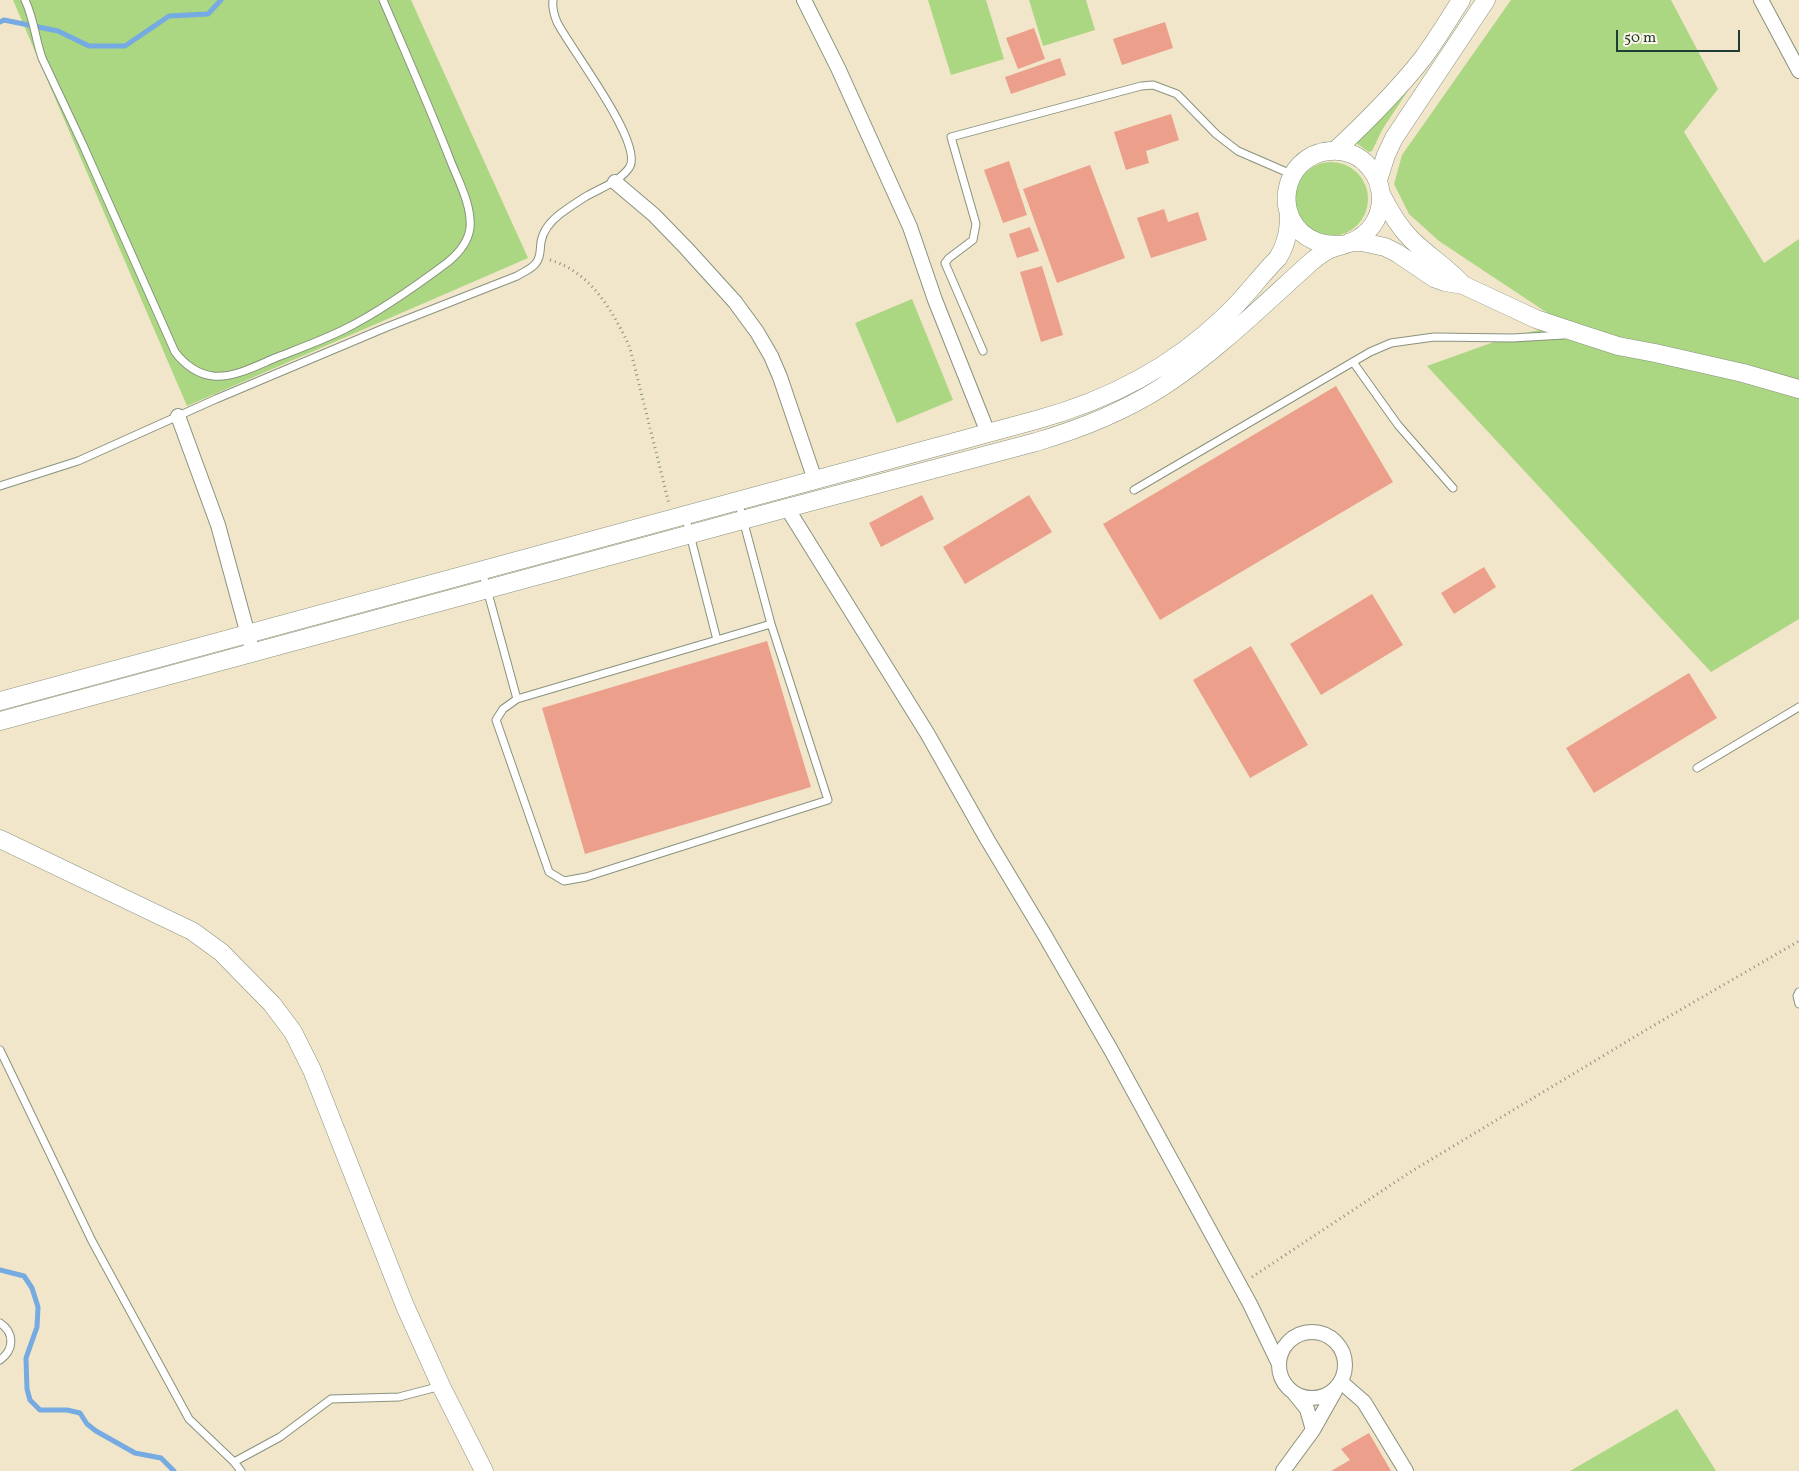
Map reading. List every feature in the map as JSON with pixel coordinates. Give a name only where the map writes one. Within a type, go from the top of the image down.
[{"type":"street","points":[[804,0],[838,68],[910,227],[945,326],[988,433]]},
{"type":"street","points":[[1336,150],[1403,82],[1424,56],[1462,0]]},
{"type":"street","points":[[0,721],[1036,442],[1061,435],[1111,415],[1187,370],[1311,262],[1330,250],[1361,237],[1370,228],[1377,218],[1380,206],[1379,187],[1386,155],[1394,138],[1486,0]]},
{"type":"street","points":[[1761,0],[1799,71]]},
{"type":"street","points":[[1463,285],[1410,238],[1389,210],[1371,168],[1360,158],[1336,150],[1322,151],[1310,156],[1300,164],[1292,175],[1286,200],[1289,213],[1295,225],[1304,235],[1316,242],[1328,245],[1362,242],[1385,247],[1434,278],[1463,285],[1536,319],[1618,346],[1655,352],[1743,373],[1799,389]]},
{"type":"street","points":[[615,182],[654,215],[686,248],[735,302],[758,332],[780,378],[815,480]]},
{"type":"street","points":[[0,701],[988,433],[1061,413],[1086,404],[1134,382],[1182,352],[1226,316],[1278,258],[1287,238],[1289,213]]},
{"type":"street","points":[[178,416],[218,525],[253,653]]},
{"type":"street","points":[[787,508],[927,732],[1111,1050],[1240,1285],[1279,1364]]},
{"type":"street","points":[[0,839],[192,931],[221,952],[272,1004],[293,1032],[312,1070],[405,1306],[441,1386],[484,1471]]},
{"type":"street","points":[[1250,1304],[1269,1328],[1287,1344]]},
{"type":"street","points":[[1283,1471],[1313,1430],[1345,1372],[1346,1361],[1336,1341],[1327,1335],[1316,1332],[1305,1333],[1295,1337],[1281,1353],[1279,1364],[1280,1375],[1285,1385],[1307,1409],[1313,1430]]},
{"type":"street","points":[[1293,1393],[1303,1398],[1314,1399],[1325,1397],[1338,1386]]},
{"type":"street","points":[[1338,1386],[1364,1402],[1406,1471]]},
{"type":"lane","points":[[25,0],[30,10],[36,39],[44,63],[83,145],[175,352],[191,368],[212,376],[224,376],[254,367],[326,338],[364,319],[448,262],[459,252],[466,241],[470,220],[464,195],[440,133],[383,0]]},
{"type":"lane","points":[[0,486],[78,462],[178,416],[387,327],[517,276],[531,268],[539,258],[544,231],[552,222],[584,197],[615,182],[629,168],[632,162],[632,154],[628,142],[588,70],[558,23],[553,11],[552,0]]},
{"type":"lane","points":[[983,351],[945,263],[972,240],[976,224],[951,137],[1141,86],[1153,85],[1168,90],[1184,100],[1216,134],[1238,151],[1292,175]]},
{"type":"lane","points":[[1134,490],[1353,362],[1391,343],[1434,336],[1512,338],[1581,334]]},
{"type":"lane","points":[[1353,362],[1398,425],[1452,488]]},
{"type":"lane","points":[[738,501],[771,624],[828,800],[586,877],[564,880],[549,872],[496,720],[503,709],[516,699],[771,624]]},
{"type":"lane","points":[[679,516],[690,534],[718,640]]},
{"type":"lane","points":[[482,570],[516,699]]},
{"type":"lane","points":[[1697,768],[1798,709]]},
{"type":"lane","points":[[1799,992],[1797,996],[1799,1004]]},
{"type":"lane","points":[[0,1050],[92,1241],[189,1419],[241,1471]]},
{"type":"lane","points":[[0,1323],[7,1329],[11,1342],[10,1349],[0,1360]]},
{"type":"lane","points":[[234,1462],[280,1437],[331,1399],[399,1398],[441,1386]]},
{"type":"path","points":[[539,258],[561,264],[575,271],[600,294],[621,329],[630,348],[679,516]]},
{"type":"path","points":[[1240,1285],[1412,1171],[1656,1024],[1799,941]]},
{"type":"green space","points":[[13,0],[411,0],[528,258],[187,406]]},
{"type":"green space","points":[[928,0],[986,0],[1004,59],[951,75]]},
{"type":"green space","points":[[1029,0],[1086,0],[1095,30],[1043,46]]},
{"type":"green space","points":[[1511,0],[1671,0],[1718,89],[1684,132],[1764,263],[1799,239],[1799,619],[1711,672],[1427,366],[1505,338],[1564,324],[1439,241],[1409,214],[1394,184],[1402,155]]},
{"type":"green space","points":[[1409,89],[1382,130],[1372,151],[1369,152],[1356,143],[1355,141]]},
{"type":"green space","points":[[1331,162],[1345,165],[1357,173],[1365,185],[1368,199],[1365,213],[1357,225],[1345,233],[1331,236],[1317,233],[1305,225],[1297,213],[1294,199],[1297,185],[1305,173],[1317,165]]},
{"type":"green space","points":[[912,299],[953,400],[897,423],[855,323]]},
{"type":"green space","points":[[1677,1409],[1716,1471],[1570,1471]]},
{"type":"building","points":[[1165,22],[1173,48],[1122,65],[1113,39]]},
{"type":"building","points":[[1034,28],[1045,59],[1018,69],[1006,38]]},
{"type":"building","points":[[1060,58],[1066,75],[1011,94],[1005,77]]},
{"type":"building","points":[[1171,114],[1179,140],[1146,151],[1149,163],[1126,170],[1114,132]]},
{"type":"building","points":[[1009,161],[1027,215],[1003,223],[984,170]]},
{"type":"building","points":[[1090,165],[1125,258],[1057,283],[1023,189]]},
{"type":"building","points":[[1164,209],[1168,222],[1198,212],[1207,240],[1151,258],[1137,218]]},
{"type":"building","points":[[1030,227],[1039,251],[1017,258],[1009,234]]},
{"type":"building","points":[[1042,266],[1063,335],[1041,342],[1020,272]]},
{"type":"building","points":[[1336,386],[1393,482],[1160,620],[1103,524]]},
{"type":"building","points":[[922,495],[934,519],[881,547],[869,523]]},
{"type":"building","points":[[1029,495],[1052,532],[965,584],[943,547]]},
{"type":"building","points":[[1484,567],[1496,587],[1454,614],[1441,593]]},
{"type":"building","points":[[1372,594],[1403,645],[1321,695],[1290,644]]},
{"type":"building","points":[[767,641],[811,787],[585,854],[542,708]]},
{"type":"building","points":[[1251,646],[1308,745],[1250,778],[1193,680]]},
{"type":"building","points":[[1689,673],[1717,718],[1594,793],[1566,748]]},
{"type":"building","points":[[1369,1433],[1391,1471],[1331,1471],[1350,1460],[1341,1449]]},
{"type":"waterway","points":[[0,22],[4,20],[58,31],[89,46],[125,46],[169,16],[208,14],[221,0]]},
{"type":"waterway","points":[[0,1270],[24,1276],[32,1288],[38,1307],[37,1327],[26,1358],[27,1389],[30,1400],[40,1410],[67,1410],[80,1413],[87,1424],[96,1431],[135,1453],[161,1458],[174,1471]]}]
